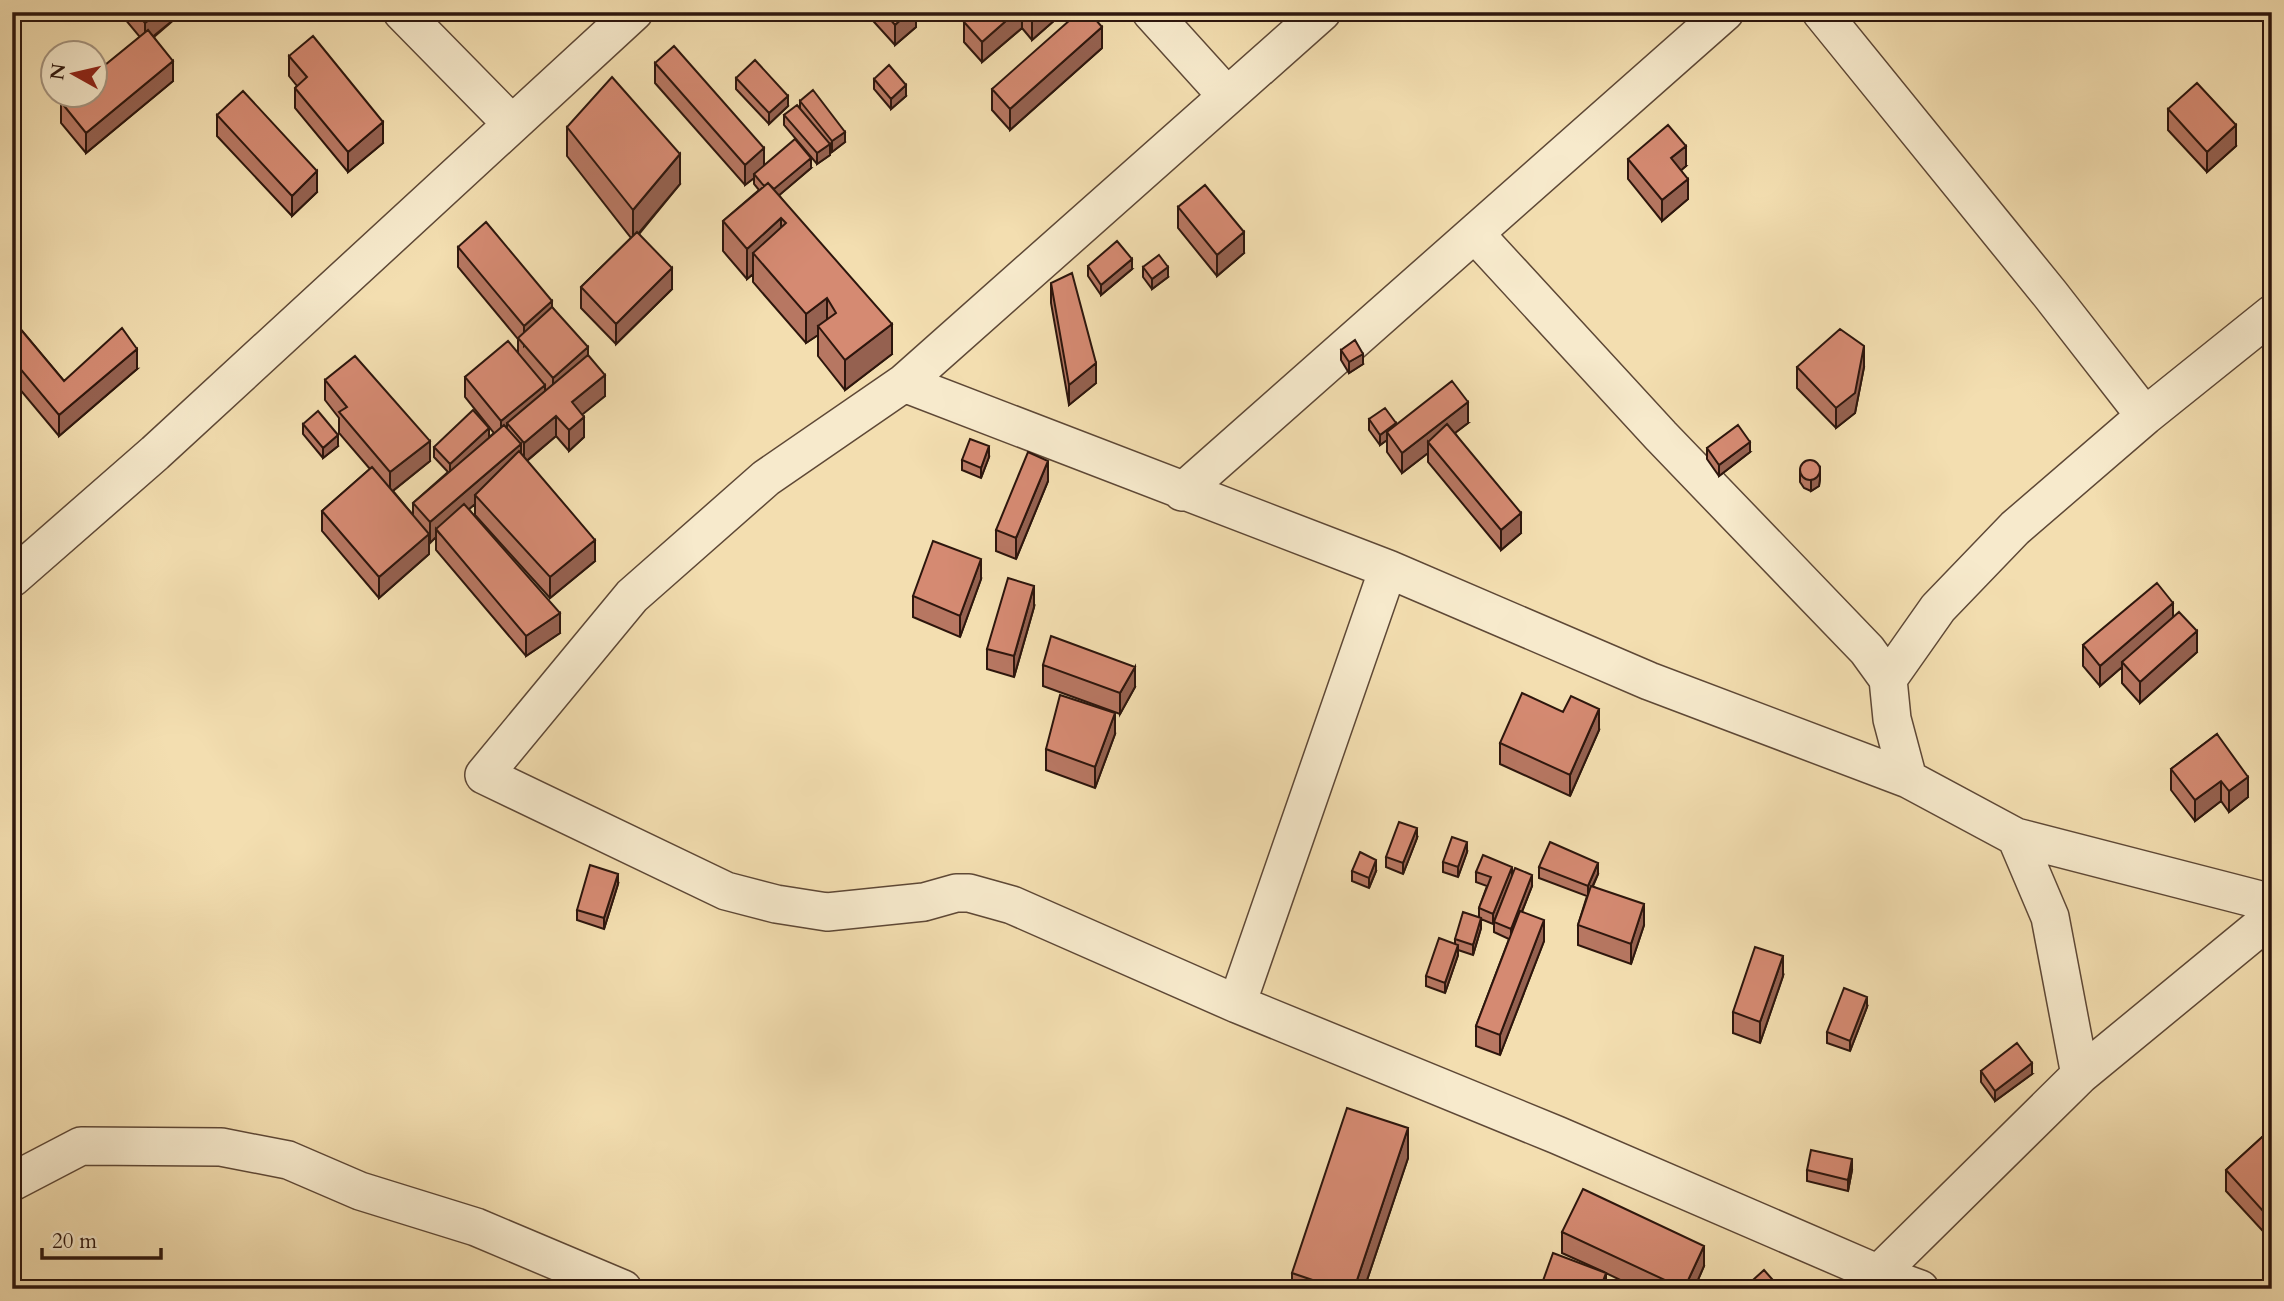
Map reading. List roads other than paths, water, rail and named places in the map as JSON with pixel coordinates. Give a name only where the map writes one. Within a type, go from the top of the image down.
[{"type":"street","points":[[402,12],[511,123]]},
{"type":"street","points":[[12,578],[155,453],[634,12]]},
{"type":"street","points":[[1152,12],[1227,96]]},
{"type":"street","points":[[1322,12],[904,383],[766,478],[632,596],[484,775],[726,891],[776,904],[827,912],[924,902],[956,893],[969,893],[1012,905],[1237,1004],[1557,1135],[1871,1281],[1920,1289]]},
{"type":"street","points":[[1182,492],[1726,12]]},
{"type":"street","points":[[1821,12],[2145,416]]},
{"type":"street","points":[[1476,235],[1661,436],[1867,650],[1888,680],[1892,719],[1908,779]]},
{"type":"street","points":[[1888,680],[1938,608],[2015,528],[2145,416],[2272,314]]},
{"type":"street","points":[[904,383],[1388,569],[1649,681],[1908,779],[2016,837],[2272,903]]},
{"type":"street","points":[[1237,1004],[1388,569]]},
{"type":"street","points":[[2016,837],[2050,917],[2080,1075]]},
{"type":"street","points":[[1871,1281],[2080,1075],[2272,917]]},
{"type":"street","points":[[12,1182],[81,1146],[220,1147],[288,1160],[360,1191],[476,1227],[623,1289]]}]
